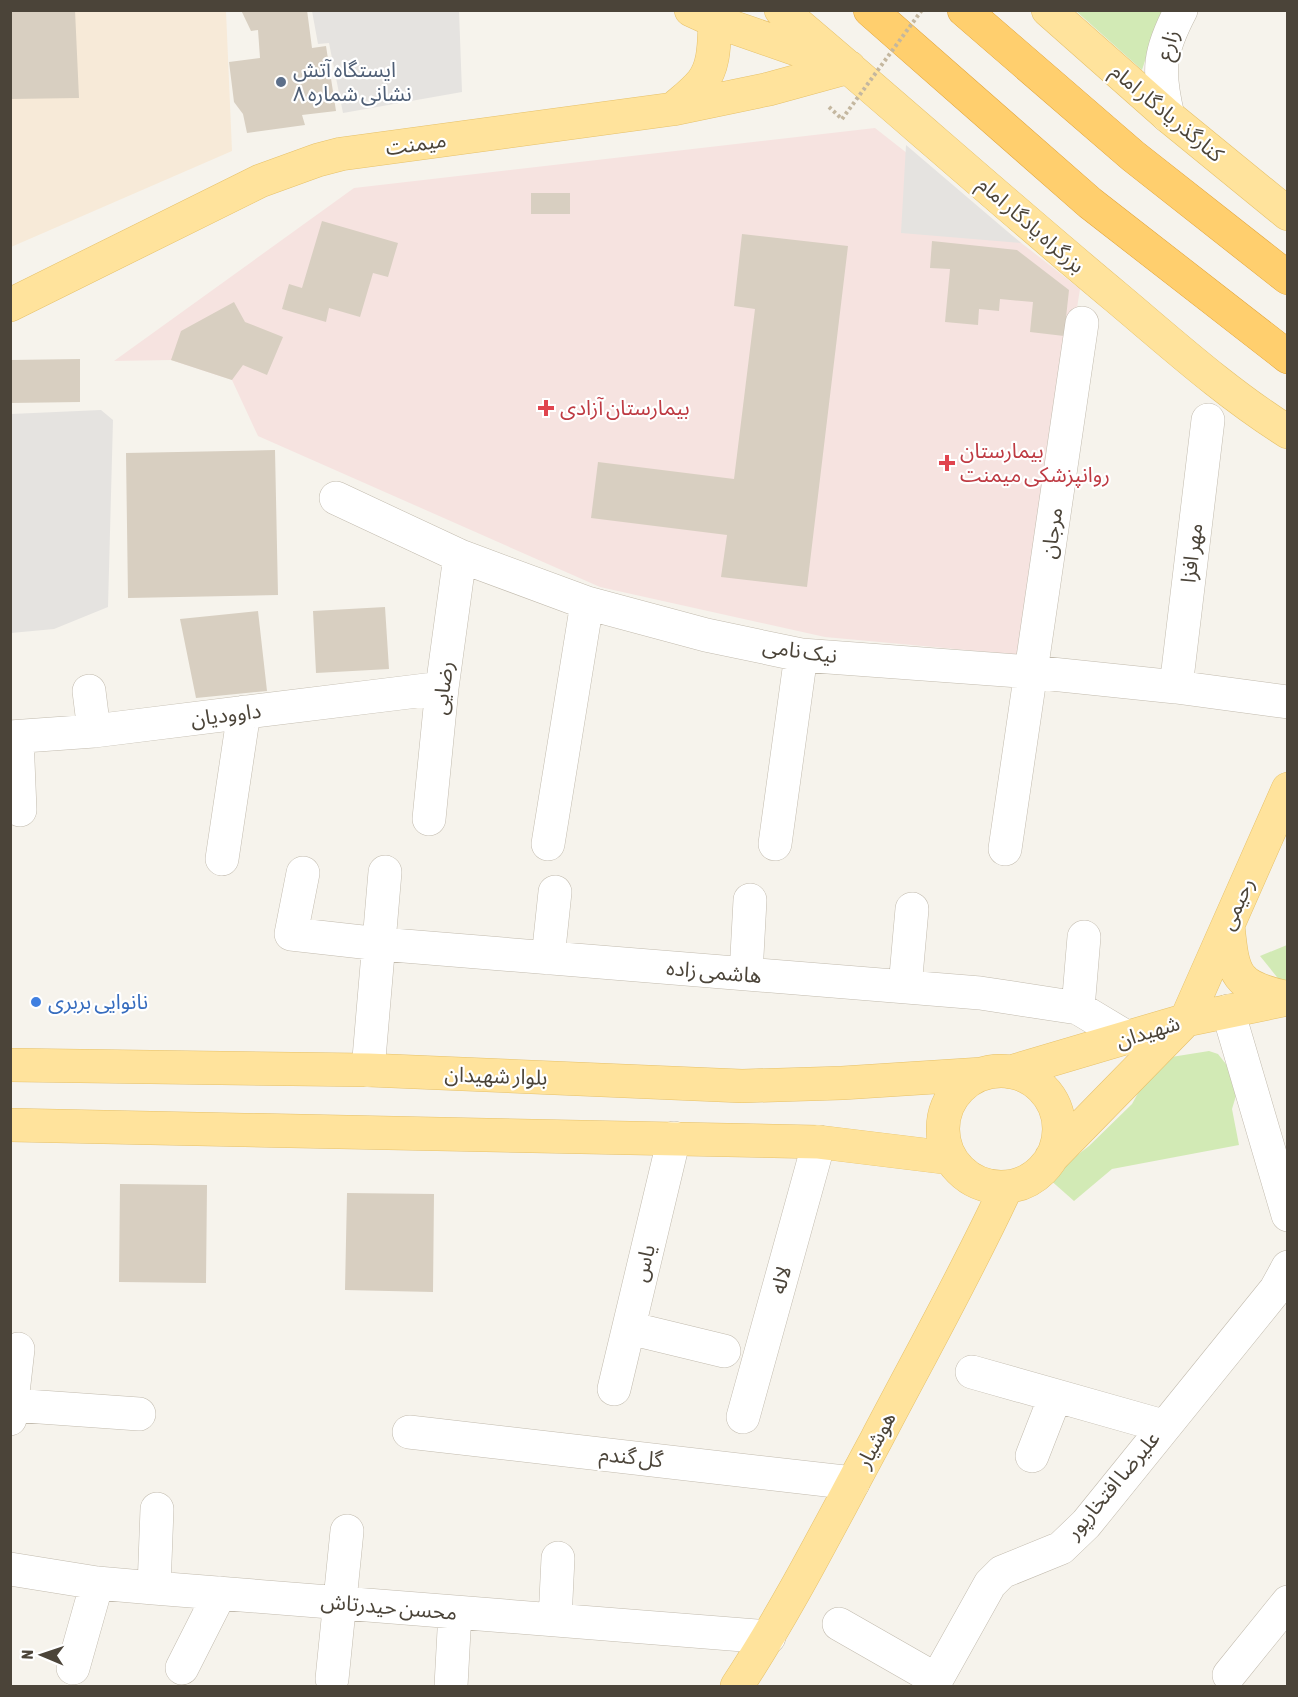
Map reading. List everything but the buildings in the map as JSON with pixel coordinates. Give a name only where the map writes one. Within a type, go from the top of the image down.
[{"type":"highway","points":[[870,10],[1090,203],[1287,357]]},
{"type":"highway","points":[[964,10],[1133,156],[1287,278]]},
{"type":"main road","name":"بزرگراه یادگار امام","points":[[781,10],[1089,275],[1209,375],[1287,432]]},
{"type":"main road","name":"کنارگذر یادگار امام","points":[[1048,10],[1168,116],[1287,214]]},
{"type":"main road","points":[[703,16],[849,67]]},
{"type":"main road","points":[[673,109],[703,81],[710,66],[714,49],[703,16]]},
{"type":"main road","name":"میمنت","points":[[10,305],[260,181],[318,160],[341,154],[673,109],[769,89],[849,67]]},
{"type":"main road","name":"رحیمی","points":[[1186,1020],[1287,789]]},
{"type":"main road","points":[[1228,925],[1235,968],[1244,982],[1260,992],[1287,998]]},
{"type":"main road","name":"شهیدان","points":[[996,1073],[1186,1020],[1287,998]]},
{"type":"main road","points":[[1052,1158],[1058,1140],[1058,1120],[1052,1101],[1040,1086],[1024,1076],[996,1073],[969,1080],[956,1092],[947,1107],[943,1124],[944,1142],[950,1158],[961,1172],[976,1182],[992,1187],[1006,1188],[1020,1185],[1043,1170],[1186,1020]]},
{"type":"main road","name":"بلوار شهیدان","points":[[10,1065],[368,1070],[742,1086],[842,1083],[996,1073]]},
{"type":"main road","points":[[10,1125],[819,1142],[950,1158]]},
{"type":"main road","name":"هوشیار","points":[[737,1686],[769,1637],[853,1483],[976,1253],[1006,1188]]},
{"type":"street","name":"زارع","points":[[1168,116],[1160,74],[1165,46],[1181,10]]},
{"type":"street","name":"مرجان","points":[[1005,849],[1082,323]]},
{"type":"street","name":"مهر افزا","points":[[1176,687],[1208,420]]},
{"type":"street","name":"نیک نامی","points":[[336,498],[460,556],[587,603],[706,635],[801,655],[1032,672],[1176,687],[1287,702]]},
{"type":"street","name":"رضایی","points":[[429,819],[442,688],[460,556]]},
{"type":"street","points":[[548,844],[587,603]]},
{"type":"street","points":[[775,844],[801,655]]},
{"type":"street","name":"داوودیان","points":[[14,737],[94,731],[442,688]]},
{"type":"street","points":[[89,691],[94,731]]},
{"type":"street","points":[[222,859],[244,712]]},
{"type":"street","points":[[14,737],[20,810]]},
{"type":"street","points":[[368,1070],[385,872]]},
{"type":"street","name":"هاشمی زاده","points":[[303,873],[291,934],[380,944],[981,993],[1078,1008],[1128,1038]]},
{"type":"street","points":[[548,958],[555,892]]},
{"type":"street","points":[[746,974],[750,900]]},
{"type":"street","points":[[905,987],[912,909]]},
{"type":"street","points":[[1078,1008],[1084,936]]},
{"type":"street","points":[[1228,1011],[1287,1215]]},
{"type":"street","name":"یاس","points":[[614,1389],[674,1138]]},
{"type":"street","name":"لاله","points":[[743,1417],[819,1142]]},
{"type":"street","name":"علیرضا افتخارپور","points":[[935,1683],[990,1584],[1002,1572],[1061,1548],[1086,1524],[1276,1289],[1287,1267]]},
{"type":"street","points":[[629,1328],[724,1351]]},
{"type":"street","points":[[18,1349],[11,1412],[139,1414]]},
{"type":"street","points":[[972,1372],[1163,1426]]},
{"type":"street","points":[[1032,1455],[1055,1397]]},
{"type":"street","name":"گل گندم","points":[[409,1432],[853,1483]]},
{"type":"street","points":[[154,1588],[157,1509]]},
{"type":"street","points":[[332,1679],[347,1531]]},
{"type":"street","points":[[555,1620],[558,1558]]},
{"type":"street","name":"محسن حیدرتاش","points":[[10,1569],[97,1583],[769,1637]]},
{"type":"street","points":[[73,1668],[97,1583]]},
{"type":"street","points":[[182,1668],[220,1593]]},
{"type":"street","points":[[1229,1676],[1287,1602]]},
{"type":"street","points":[[451,1686],[455,1612]]},
{"type":"street","points":[[839,1624],[935,1683]]},
{"type":"path","points":[[842,119],[922,10]]},
{"type":"shaded area","points":[[11,11],[226,11],[232,151],[11,247]]},
{"type":"shaded area","points":[[312,11],[459,11],[462,92],[343,113],[329,43],[318,44]]},
{"type":"shaded area","name":"بیمارستان آزادی","points":[[875,128],[1080,289],[1022,655],[825,637],[600,587],[258,436],[232,380],[171,360],[114,361],[354,188]]},
{"type":"shaded area","points":[[906,145],[1021,243],[901,233]]},
{"type":"shaded area","points":[[101,410],[113,420],[108,607],[54,629],[11,633],[11,414]]},
{"type":"green space","points":[[1076,11],[1164,11],[1156,27],[1142,70]]},
{"type":"green space","points":[[1287,945],[1287,983],[1281,982],[1260,956]]},
{"type":"green space","points":[[1209,1051],[1218,1054],[1233,1073],[1238,1089],[1232,1109],[1239,1145],[1112,1169],[1074,1201],[1048,1178],[1089,1146],[1132,1104],[1148,1075],[1165,1058]]},
{"type":"place","name":"ایستگاه آتش نشانی شماره ۸","points":[[281,82]]},
{"type":"place","name":"بیمارستان آزادی","points":[[546,408]]},
{"type":"place","name":"بیمارستان روانپزشکی میمنت","points":[[947,463]]},
{"type":"place","name":"نانوایی بربری","points":[[36,1002]]}]
